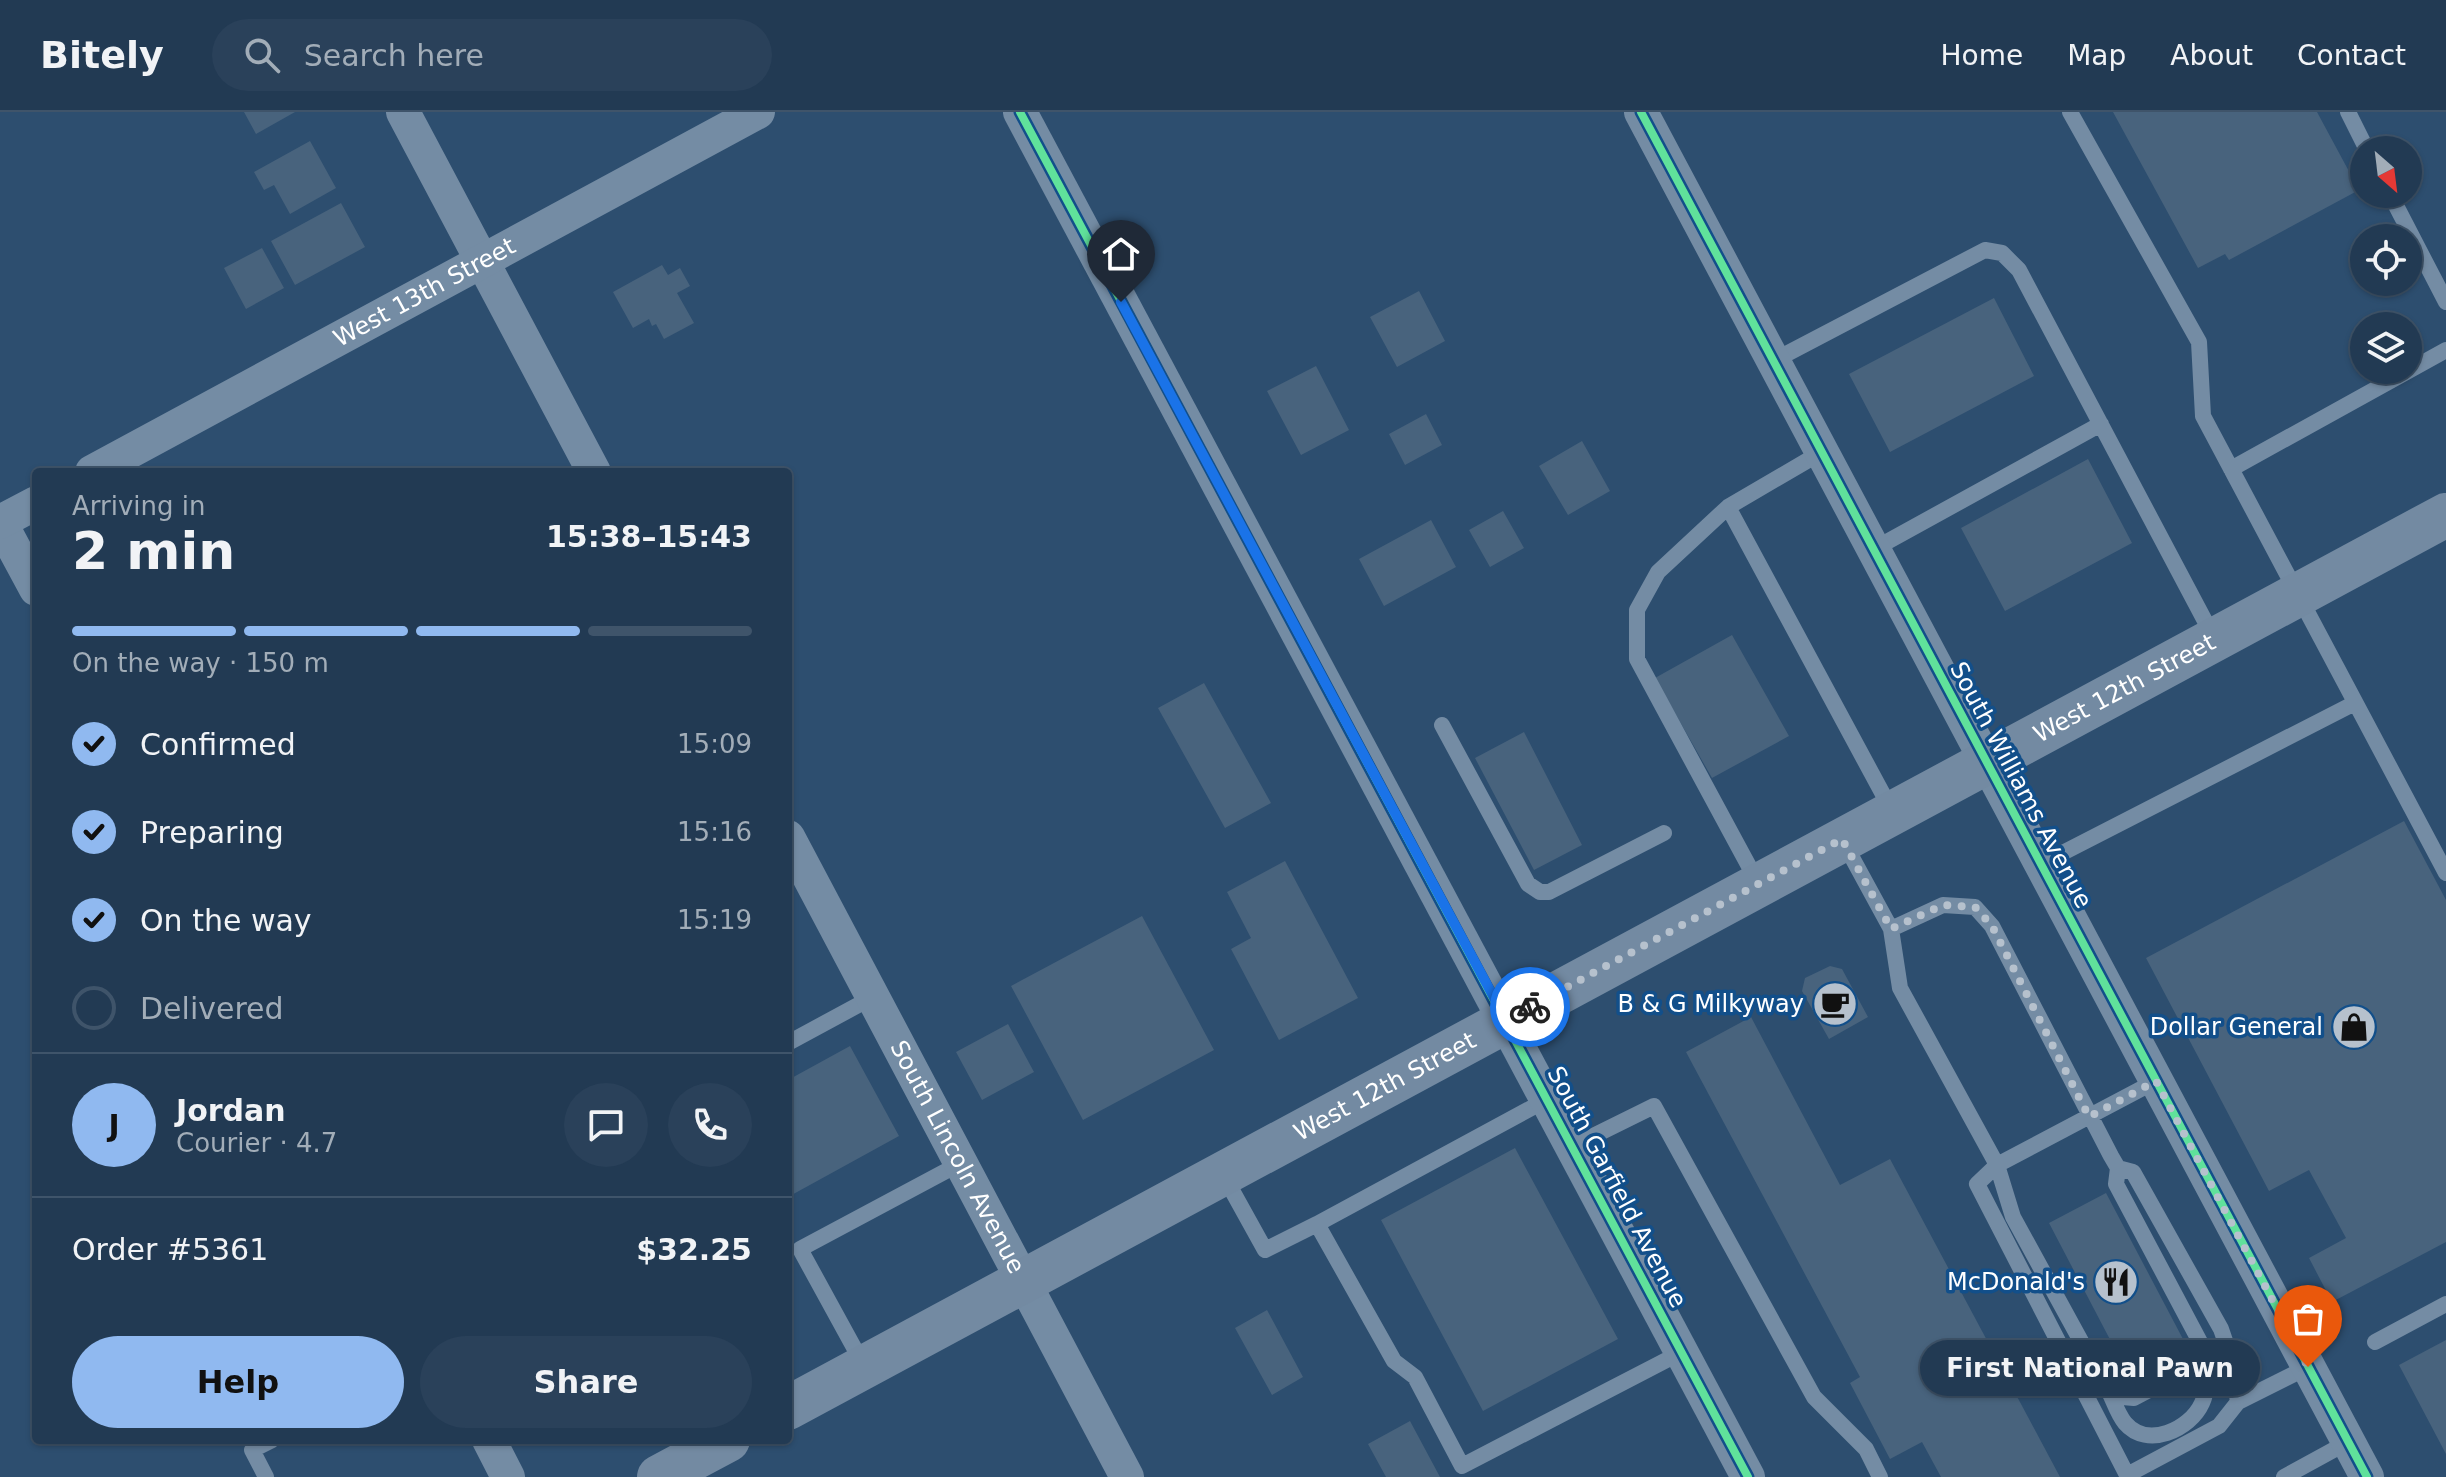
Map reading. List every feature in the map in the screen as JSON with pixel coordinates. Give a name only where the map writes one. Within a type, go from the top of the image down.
[{"type":"main road","name":"West 12th Street","points":[[792,1406],[2446,515]]},
{"type":"main road","points":[[659,1477],[715,1444]]},
{"type":"street","points":[[403,112],[592,468]]},
{"type":"street","name":"West 13th Street","points":[[99,468],[758,112]]},
{"type":"street","name":"South Garfield Avenue","points":[[1020,112],[1748,1477]]},
{"type":"street","name":"South Williams Avenue","points":[[1641,112],[2367,1477]]},
{"type":"street","points":[[32,505],[0,522],[32,582]]},
{"type":"street","name":"South Lincoln Avenue","points":[[792,845],[1127,1477]]},
{"type":"street","points":[[491,1444],[508,1477]]},
{"type":"lane","points":[[2070,112],[2199,342],[2203,416],[2446,873]]},
{"type":"lane","points":[[2348,112],[2360,136]]},
{"type":"lane","points":[[2397,208],[2446,302]]},
{"type":"lane","points":[[1773,361],[1985,250],[2002,253],[2019,270],[2215,639]]},
{"type":"lane","points":[[2231,469],[2446,350]]},
{"type":"lane","points":[[1874,549],[2101,424]]},
{"type":"lane","points":[[1759,885],[1637,659],[1637,610],[1658,572],[1728,507],[1822,452]]},
{"type":"lane","points":[[1728,507],[1893,813]]},
{"type":"lane","points":[[2041,864],[2355,703]]},
{"type":"lane","points":[[1442,725],[1533,889],[1549,892],[1664,833]]},
{"type":"lane","points":[[1842,839],[1891,929],[1900,988],[1997,1165],[2013,1217],[2125,1423],[2139,1434],[2156,1436],[2176,1430],[2191,1419],[2203,1402],[2207,1373],[2200,1342],[2116,1184],[2118,1168],[1992,926],[1975,907],[1943,905],[1891,929]]},
{"type":"lane","points":[[792,1041],[873,997]]},
{"type":"lane","points":[[2156,1081],[1997,1165],[1977,1184],[2127,1475],[2219,1426],[2238,1402],[2308,1367]]},
{"type":"lane","points":[[1223,1173],[1265,1250],[1548,1099]]},
{"type":"lane","points":[[1573,1146],[1654,1106],[1814,1397],[1866,1449],[1880,1477]]},
{"type":"lane","points":[[864,1366],[800,1249],[961,1163]]},
{"type":"lane","points":[[2118,1168],[2133,1172],[2221,1329],[2232,1361],[2238,1402]]},
{"type":"lane","points":[[1317,1224],[1394,1361],[1415,1377],[1462,1466],[1682,1352]]},
{"type":"lane","points":[[2375,1342],[2446,1304]]},
{"type":"lane","points":[[2111,1396],[2134,1398],[2172,1378],[2190,1364],[2200,1342]]},
{"type":"lane","points":[[2284,1477],[2348,1442]]},
{"type":"lane","points":[[264,1444],[252,1450],[266,1477]]},
{"type":"building","points":[[244,112],[295,112],[256,134]]},
{"type":"building","points":[[2113,112],[2317,112],[2350,173],[2350,195],[2229,260],[2225,254],[2198,268]]},
{"type":"building","points":[[310,141],[336,188],[290,214],[274,185],[264,190],[254,172]]},
{"type":"building","points":[[341,203],[365,247],[295,285],[271,241]]},
{"type":"building","points":[[262,248],[284,288],[246,309],[224,268]]},
{"type":"building","points":[[662,265],[668,275],[680,268],[690,286],[677,293],[694,323],[664,339],[656,324],[652,326],[649,319],[633,328],[613,292]]},
{"type":"building","points":[[1419,291],[1445,341],[1397,367],[1370,317]]},
{"type":"building","points":[[1994,298],[2034,376],[1890,452],[1849,374]]},
{"type":"building","points":[[1316,366],[1349,430],[1301,455],[1267,391]]},
{"type":"building","points":[[1426,414],[1442,445],[1405,465],[1389,434]]},
{"type":"building","points":[[1582,441],[1610,491],[1568,515],[1539,466]]},
{"type":"building","points":[[2088,459],[2132,543],[2005,611],[1961,528]]},
{"type":"building","points":[[1503,511],[1524,548],[1490,567],[1469,530]]},
{"type":"building","points":[[1431,520],[1456,567],[1384,606],[1359,559]]},
{"type":"building","points":[[1732,635],[1789,736],[1712,778],[1655,678]]},
{"type":"building","points":[[1204,683],[1271,803],[1225,828],[1158,708]]},
{"type":"building","points":[[1524,732],[1582,845],[1534,870],[1475,758]]},
{"type":"building","points":[[2404,821],[2446,900],[2446,1242],[2332,1302],[2309,1258],[2346,1238],[2309,1170],[2269,1191],[2146,958]]},
{"type":"building","points":[[1285,861],[1358,998],[1279,1040],[1231,949],[1251,938],[1227,892]]},
{"type":"building","points":[[1142,916],[1214,1050],[1083,1120],[1011,986]]},
{"type":"building","name":"B & G Milkyway","points":[[1830,966],[1842,969],[1868,1017],[1829,1039],[1802,991],[1805,978]]},
{"type":"building","points":[[1751,1017],[1840,1185],[1890,1159],[2060,1477],[1941,1477],[1922,1442],[1890,1459],[1850,1383],[1860,1377],[1686,1052]]},
{"type":"building","points":[[1008,1024],[1034,1072],[982,1100],[956,1052]]},
{"type":"building","points":[[850,1046],[899,1136],[792,1195],[792,1078]]},
{"type":"building","points":[[1515,1148],[1618,1339],[1483,1411],[1381,1220]]},
{"type":"building","name":"McDonald's","points":[[2106,1193],[2184,1341],[2127,1372],[2049,1223]]},
{"type":"building","points":[[1267,1310],[1303,1377],[1272,1395],[1235,1328]]},
{"type":"building","points":[[2446,1340],[2446,1454],[2399,1365]]},
{"type":"building","points":[[1410,1421],[1440,1477],[1386,1477],[1368,1444]]},
{"type":"cycle path","points":[[1020,112],[1748,1477]]},
{"type":"cycle path","points":[[1641,112],[2367,1477]]},
{"type":"way so far","points":[[1530,1007],[1842,839],[1891,929],[1943,905],[1975,907],[1992,926],[2089,1117],[2156,1081],[2308,1367]]},
{"type":"place","name":"B & G Milkyway","points":[[1835,1004]]},
{"type":"place","name":"Dollar General","points":[[2354,1027]]},
{"type":"place","name":"McDonald's","points":[[2116,1282]]},
{"type":"place","name":"First National Pawn","points":[[2308,1367]]},
{"type":"route","points":[[1121,302],[1506,1020],[1530,1007]]}]
